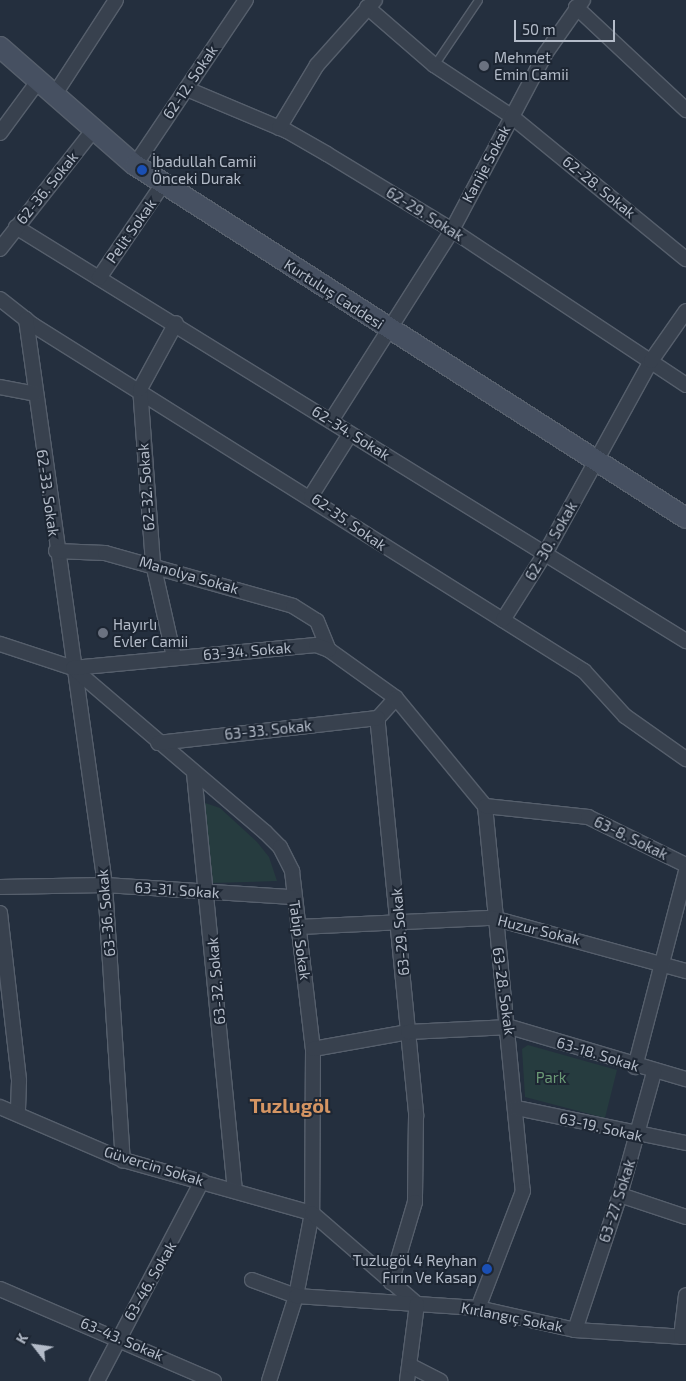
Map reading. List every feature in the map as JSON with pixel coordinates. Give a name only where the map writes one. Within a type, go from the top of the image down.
[{"type":"street","points":[[55,94],[116,0]]},
{"type":"street","name":"62-12. Sokak","points":[[135,165],[246,0]]},
{"type":"street","points":[[279,128],[317,65],[371,4]]},
{"type":"street","name":"62-28. Sokak","points":[[371,4],[434,65],[512,116],[686,258]]},
{"type":"street","points":[[580,4],[686,110]]},
{"type":"street","name":"Kanije Sokak","points":[[331,421],[452,230],[512,116],[580,4]]},
{"type":"street","name":"Kurtuluş Caddesi","points":[[0,47],[135,165],[686,518]]},
{"type":"street","points":[[0,133],[39,80]]},
{"type":"street","name":"62-29. Sokak","points":[[186,89],[279,128],[452,230],[686,386]]},
{"type":"street","name":"62-36. Sokak","points":[[0,249],[94,128]]},
{"type":"street","name":"Pelit Sokak","points":[[99,278],[163,184]]},
{"type":"street","name":"62-34. Sokak","points":[[16,226],[350,434],[546,552],[686,641]]},
{"type":"street","name":"62-35. Sokak","points":[[0,299],[26,319],[312,496],[584,671],[625,716],[686,758]]},
{"type":"street","name":"62-30. Sokak","points":[[503,620],[546,552],[651,361],[686,311]]},
{"type":"street","name":"62-33. Sokak","points":[[26,319],[73,668]]},
{"type":"street","points":[[140,389],[176,324]]},
{"type":"street","points":[[0,387],[35,394]]},
{"type":"street","name":"62-32. Sokak","points":[[140,389],[153,564],[174,657]]},
{"type":"street","points":[[312,496],[350,434]]},
{"type":"street","name":"Manolya Sokak","points":[[56,551],[105,553],[153,564],[293,606],[317,620],[329,650]]},
{"type":"street","name":"Tabip Sokak","points":[[0,644],[73,668],[280,847],[292,871],[313,1049],[312,1213],[296,1296],[269,1381]]},
{"type":"street","name":"63-34. Sokak","points":[[73,668],[316,645],[329,650]]},
{"type":"street","points":[[329,650],[396,698],[485,806]]},
{"type":"street","name":"63-36. Sokak","points":[[73,668],[105,885],[123,1160]]},
{"type":"street","points":[[378,718],[396,698]]},
{"type":"street","name":"63-33. Sokak","points":[[158,743],[378,718]]},
{"type":"street","name":"63-29. Sokak","points":[[378,718],[400,924],[416,1116],[415,1202],[391,1283]]},
{"type":"street","name":"63-32. Sokak","points":[[194,773],[209,893],[235,1190]]},
{"type":"street","name":"63-8. Sokak","points":[[485,806],[588,817],[686,865]]},
{"type":"street","name":"63-28. Sokak","points":[[478,1308],[523,1191],[510,1027],[493,918],[485,806]]},
{"type":"street","points":[[635,1067],[686,871]]},
{"type":"street","name":"63-31. Sokak","points":[[0,887],[105,885],[294,897]]},
{"type":"street","points":[[0,913],[19,1081],[18,1114]]},
{"type":"street","name":"Huzur Sokak","points":[[299,926],[400,924],[493,918],[686,971]]},
{"type":"street","points":[[313,1049],[408,1032],[510,1027]]},
{"type":"street","name":"63-18. Sokak","points":[[510,1027],[635,1067],[686,1079]]},
{"type":"street","name":"63-27. Sokak","points":[[575,1330],[620,1195],[638,1136],[654,1072]]},
{"type":"street","name":"Güvercin Sokak","points":[[0,1108],[123,1160],[312,1213]]},
{"type":"street","name":"63-19. Sokak","points":[[517,1108],[638,1136],[686,1143]]},
{"type":"street","name":"63-46. Sokak","points":[[97,1381],[117,1337],[183,1224],[202,1181]]},
{"type":"street","points":[[620,1195],[686,1217]]},
{"type":"street","points":[[312,1213],[416,1304],[411,1366],[407,1381]]},
{"type":"street","name":"Kırlangıç Sokak","points":[[252,1280],[296,1296],[478,1308],[575,1330],[684,1337]]},
{"type":"street","name":"63-43. Sokak","points":[[0,1289],[117,1337],[214,1381]]},
{"type":"street","points":[[684,1337],[686,1295]]},
{"type":"street","points":[[411,1366],[440,1381]]},
{"type":"lane","points":[[434,65],[478,0]]},
{"type":"green space","points":[[205,803],[220,808],[257,842],[269,857],[277,881],[213,883]]},
{"type":"green space","name":"Park","points":[[528,1045],[617,1070],[605,1118],[525,1097],[522,1049]]},
{"type":"place","name":"Mehmet Emin Camii","points":[[484,66]]},
{"type":"place","name":"İbadullah Camii Önceki Durak","points":[[142,170]]},
{"type":"place","name":"Hayırlı Evler Camii","points":[[103,633]]},
{"type":"place","name":"Tuzlugöl 4 Reyhan Fırın Ve Kasap","points":[[487,1269]]},
{"type":"district","name":"Tuzlugöl","points":[[290,1105]]}]
